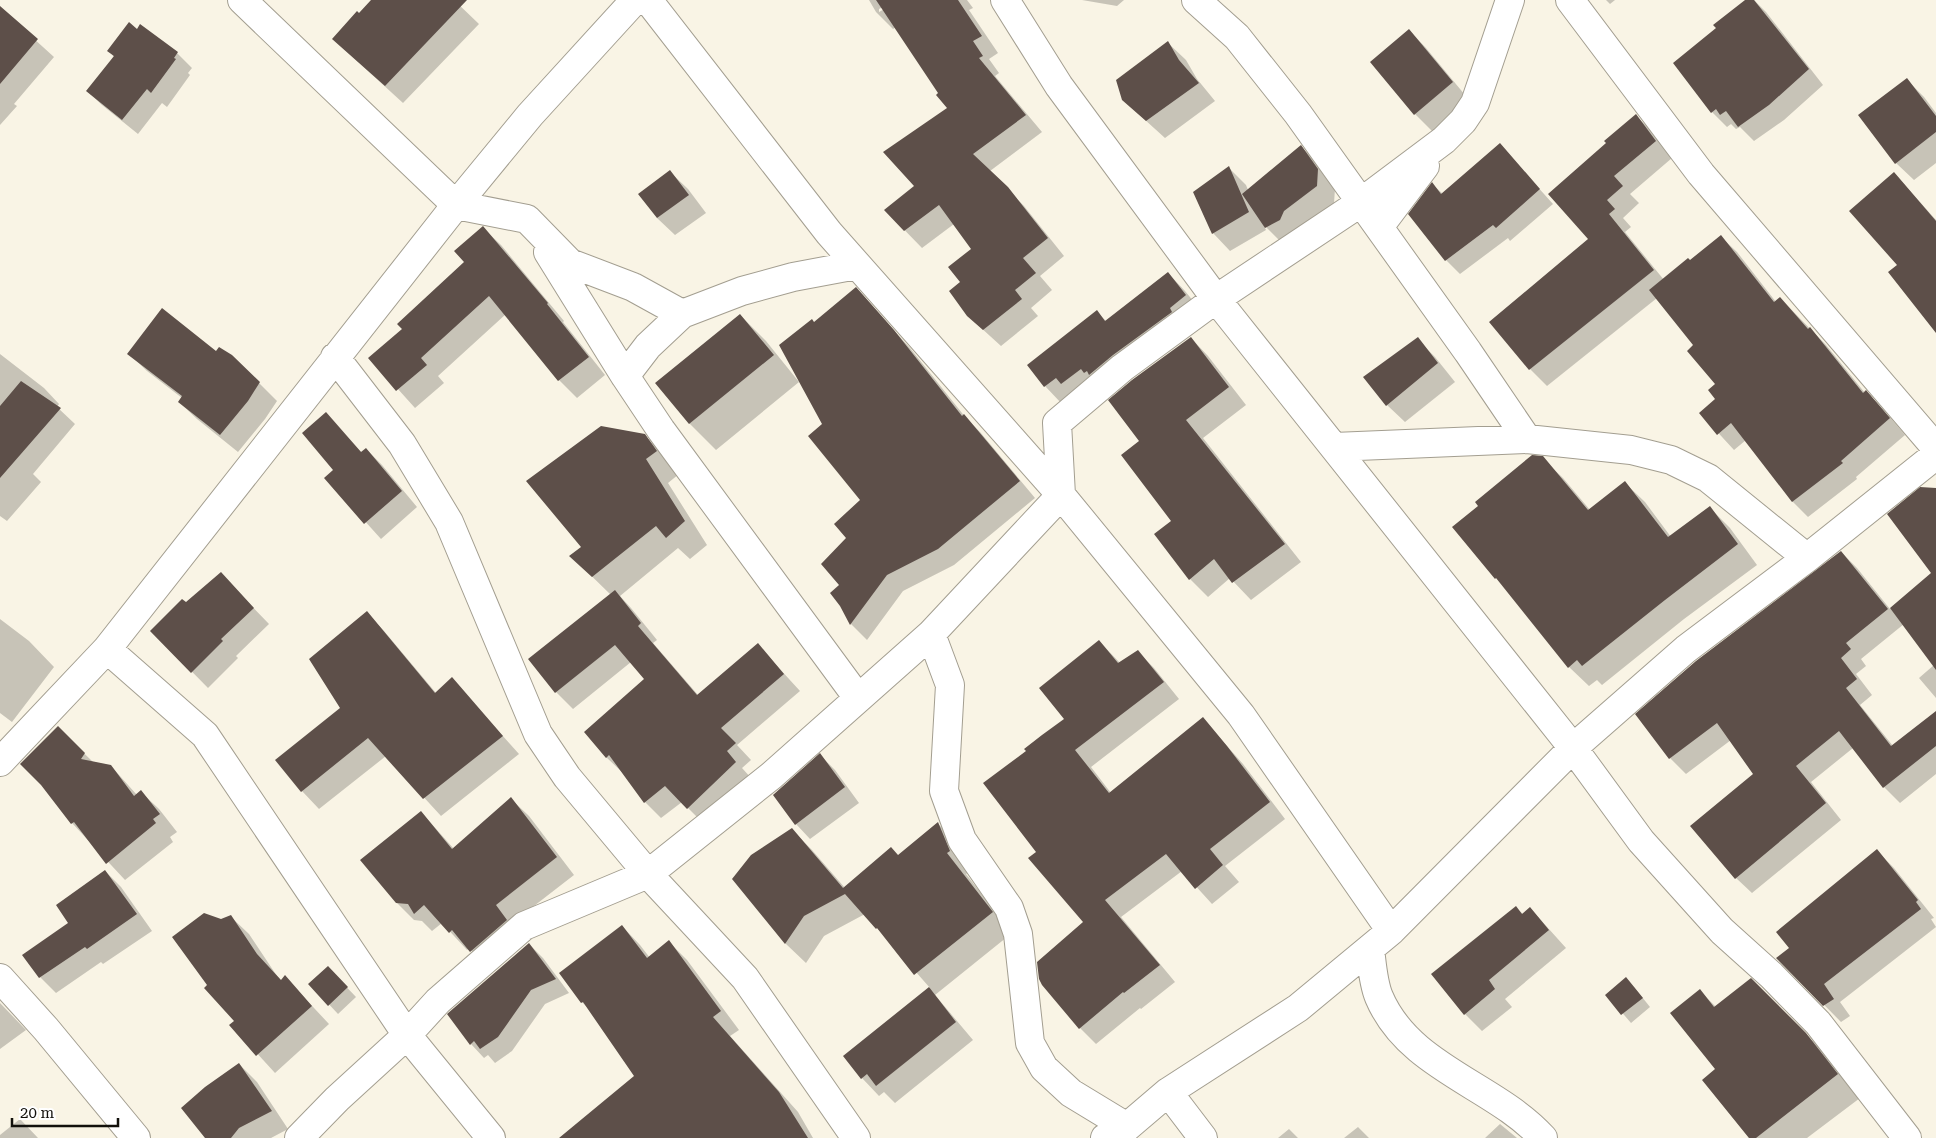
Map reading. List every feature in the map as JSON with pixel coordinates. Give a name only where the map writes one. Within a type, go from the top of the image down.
[{"type":"street","points":[[242,0],[456,205],[528,219],[570,264],[633,287],[682,314]]},
{"type":"street","points":[[0,762],[107,649],[456,205],[530,115],[635,0]]},
{"type":"street","points":[[648,0],[829,233],[1061,495],[1241,716],[1391,930]]},
{"type":"street","points":[[1005,0],[1060,86],[1216,298],[1573,748],[1640,841],[1722,931],[1771,975],[1818,1023],[1907,1138]]},
{"type":"street","points":[[1196,0],[1237,37],[1298,114],[1468,352],[1527,439]]},
{"type":"street","points":[[1378,227],[1444,140],[1463,121],[1475,103],[1510,0]]},
{"type":"street","points":[[1570,0],[1701,174],[1936,448]]},
{"type":"street","points":[[299,1138],[337,1098],[407,1035],[438,1001],[524,926],[648,874],[771,776],[931,634],[1061,495],[1057,423],[1122,368],[1216,298],[1360,203],[1444,140]]},
{"type":"street","points":[[528,219],[625,376],[661,430],[858,698]]},
{"type":"street","points":[[625,376],[648,346],[682,314],[742,291],[793,277],[857,265]]},
{"type":"street","points":[[335,357],[402,444],[449,522],[538,734],[567,777],[648,874],[745,978],[856,1138]]},
{"type":"street","points":[[1334,447],[1527,439],[1631,450],[1671,460],[1708,478],[1807,558]]},
{"type":"street","points":[[931,634],[950,685],[944,791],[962,840],[1009,908],[1018,934],[1030,1043],[1044,1068],[1116,1132],[1168,1092],[1298,1008],[1370,949],[1573,748],[1686,648],[1807,558],[1936,454]]},
{"type":"street","points":[[107,649],[205,735],[407,1035],[491,1138]]},
{"type":"street","points":[[1370,949],[1378,996],[1390,1019],[1405,1036],[1432,1060],[1516,1114],[1543,1138]]},
{"type":"street","points":[[0,978],[46,1029],[136,1138]]},
{"type":"street","points":[[1168,1092],[1203,1138]]},
{"type":"building","points":[[371,0],[467,0],[385,86],[332,39],[357,11],[359,13]]},
{"type":"building","points":[[876,0],[958,0],[982,36],[973,41],[983,56],[979,58],[1026,115],[973,154],[1008,187],[1048,238],[1023,258],[1036,273],[1015,290],[1022,299],[983,330],[967,316],[949,291],[960,282],[948,267],[971,249],[939,205],[904,231],[884,210],[914,186],[883,152],[947,108],[936,95],[938,93]]},
{"type":"building","points":[[1745,0],[1754,0],[1809,69],[1769,105],[1738,127],[1726,111],[1720,115],[1716,109],[1711,113],[1673,63],[1716,28],[1713,25]]},
{"type":"building","points":[[0,6],[38,39],[0,84]]},
{"type":"building","points":[[129,22],[137,29],[140,24],[178,52],[174,58],[176,59],[151,93],[147,89],[122,120],[86,91],[114,56],[107,51]]},
{"type":"building","points":[[1409,29],[1453,82],[1414,115],[1370,62]]},
{"type":"building","points":[[1168,41],[1179,60],[1199,83],[1146,121],[1122,100],[1116,80]]},
{"type":"building","points":[[1907,78],[1936,116],[1936,132],[1895,164],[1858,115]]},
{"type":"building","points":[[1636,114],[1656,141],[1614,176],[1623,186],[1607,200],[1615,209],[1609,214],[1654,270],[1529,370],[1489,322],[1588,239],[1548,194],[1606,143],[1604,141]]},
{"type":"building","points":[[1500,143],[1540,189],[1496,228],[1493,225],[1445,261],[1408,214],[1432,182],[1441,194]]},
{"type":"building","points":[[1301,145],[1318,169],[1317,186],[1284,211],[1280,220],[1265,228],[1242,194]]},
{"type":"building","points":[[1229,166],[1249,212],[1212,234],[1193,192]]},
{"type":"building","points":[[670,170],[689,195],[657,218],[638,194]]},
{"type":"building","points":[[1894,172],[1936,221],[1936,333],[1888,272],[1897,265],[1849,211]]},
{"type":"building","points":[[483,226],[548,303],[589,357],[558,381],[489,296],[421,358],[427,365],[396,391],[368,358],[402,329],[397,324],[464,262],[454,251]]},
{"type":"building","points":[[1721,235],[1774,302],[1780,297],[1808,329],[1810,327],[1863,393],[1866,390],[1890,418],[1841,461],[1843,463],[1792,502],[1731,423],[1717,435],[1699,413],[1715,399],[1708,390],[1715,384],[1687,351],[1693,345],[1649,290],[1688,258],[1690,260]]},
{"type":"building","points":[[1168,272],[1186,295],[1170,308],[1172,312],[1089,375],[1087,371],[1084,373],[1081,369],[1061,384],[1056,378],[1044,387],[1027,365],[1097,310],[1105,321]]},
{"type":"building","points":[[856,287],[894,330],[962,416],[964,414],[1020,481],[938,549],[887,575],[850,625],[840,606],[830,593],[839,585],[821,564],[846,538],[834,524],[860,500],[808,436],[822,424],[779,345],[812,319],[814,322]]},
{"type":"building","points":[[162,308],[216,351],[219,347],[232,355],[260,382],[248,401],[220,435],[178,402],[182,396],[127,354]]},
{"type":"building","points":[[740,314],[774,355],[689,424],[655,383]]},
{"type":"building","points":[[1191,337],[1229,387],[1186,420],[1285,544],[1232,583],[1214,559],[1189,580],[1154,534],[1171,521],[1121,455],[1139,441],[1108,400]]},
{"type":"building","points":[[1418,337],[1438,363],[1386,406],[1363,377]]},
{"type":"building","points":[[21,381],[61,408],[0,478],[0,406]]},
{"type":"building","points":[[326,412],[361,452],[366,448],[402,491],[364,524],[324,478],[333,470],[302,433]]},
{"type":"building","points":[[601,426],[645,434],[657,451],[646,459],[685,521],[666,538],[656,526],[592,577],[569,556],[581,547],[526,481]]},
{"type":"building","points":[[1532,455],[1543,456],[1588,510],[1625,481],[1668,537],[1710,506],[1738,544],[1582,666],[1577,660],[1568,668],[1496,578],[1452,527],[1478,506],[1475,502]]},
{"type":"building","points":[[1920,487],[1936,488],[1936,670],[1890,608],[1931,573],[1887,514]]},
{"type":"building","points":[[1841,551],[1888,609],[1846,643],[1851,649],[1841,658],[1857,679],[1846,688],[1891,746],[1936,711],[1936,746],[1883,788],[1839,731],[1796,766],[1826,803],[1735,879],[1690,826],[1753,774],[1717,723],[1669,759],[1635,714],[1696,661]]},
{"type":"building","points":[[221,572],[254,608],[221,639],[223,641],[191,673],[150,631],[182,599],[186,602]]},
{"type":"building","points":[[615,590],[641,623],[638,626],[697,695],[758,643],[784,674],[721,728],[736,743],[727,751],[736,762],[687,809],[665,786],[644,803],[609,755],[606,758],[584,732],[644,679],[615,645],[555,693],[528,659]]},
{"type":"building","points":[[367,611],[435,693],[452,677],[503,736],[423,799],[368,738],[301,792],[275,760],[340,708],[309,659]]},
{"type":"building","points":[[1099,640],[1118,663],[1138,650],[1164,682],[1075,750],[1109,793],[1203,717],[1270,802],[1210,849],[1223,865],[1195,889],[1166,854],[1105,900],[1160,965],[1123,992],[1079,1029],[1042,985],[1039,979],[1037,962],[1083,922],[1028,858],[1036,852],[983,783],[1026,751],[1024,749],[1064,719],[1039,688]]},
{"type":"building","points":[[58,726],[85,753],[81,759],[111,765],[134,796],[141,790],[160,814],[153,819],[156,823],[106,864],[74,822],[71,824],[41,785],[20,764]]},
{"type":"building","points":[[820,753],[845,787],[795,825],[773,795]]},
{"type":"building","points":[[511,797],[557,857],[496,905],[507,920],[470,952],[452,930],[449,933],[424,905],[414,914],[408,904],[396,903],[360,860],[421,811],[452,849]]},
{"type":"building","points":[[938,822],[950,851],[947,853],[993,912],[914,975],[877,928],[845,894],[804,916],[785,944],[732,879],[751,855],[792,828],[843,888],[891,847],[898,855]]},
{"type":"building","points":[[1877,849],[1918,900],[1916,902],[1921,909],[1824,984],[1834,999],[1823,1006],[1776,958],[1789,948],[1776,932]]},
{"type":"building","points":[[105,870],[137,914],[87,949],[85,947],[39,978],[22,955],[68,923],[56,905]]},
{"type":"building","points":[[1516,906],[1522,914],[1530,907],[1549,930],[1489,980],[1495,989],[1464,1015],[1431,974]]},
{"type":"building","points":[[204,913],[221,919],[231,915],[257,954],[281,980],[285,975],[312,1006],[256,1056],[229,1025],[234,1021],[204,988],[207,985],[172,937]]},
{"type":"building","points":[[622,925],[647,958],[669,940],[721,1011],[713,1017],[779,1092],[808,1138],[559,1138],[634,1076],[583,1002],[581,1003],[559,973]]},
{"type":"building","points":[[529,943],[556,979],[531,990],[498,1037],[480,1049],[474,1041],[470,1045],[447,1014]]},
{"type":"building","points":[[328,966],[348,987],[328,1006],[308,984]]},
{"type":"building","points":[[1626,977],[1643,998],[1621,1015],[1605,995]]},
{"type":"building","points":[[1751,978],[1806,1033],[1838,1074],[1756,1138],[1749,1138],[1702,1080],[1715,1069],[1670,1013],[1700,989],[1714,1007]]},
{"type":"building","points":[[929,987],[956,1022],[876,1086],[867,1074],[861,1079],[843,1056]]},
{"type":"building","points":[[239,1063],[272,1111],[239,1128],[231,1138],[205,1138],[181,1108],[205,1087]]}]
